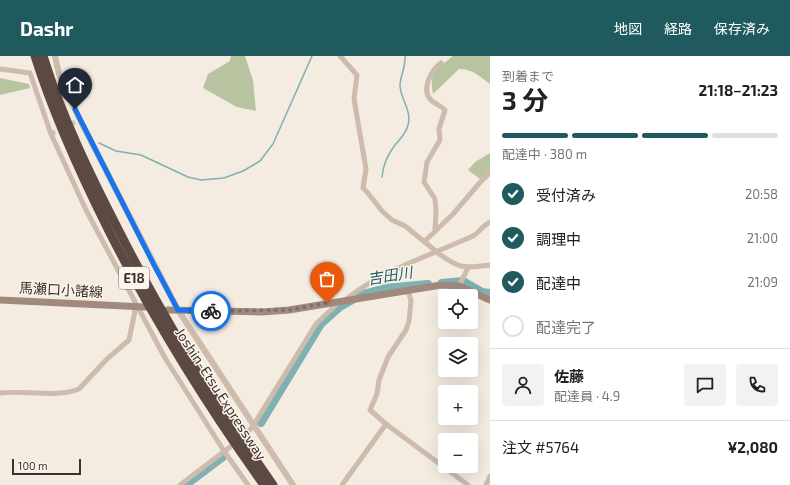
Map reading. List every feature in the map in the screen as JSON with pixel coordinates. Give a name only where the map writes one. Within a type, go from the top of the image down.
[{"type":"highway","name":"Joshin-Etsu Expressway","points":[[35,56],[70,150],[119,250],[154,314],[190,374],[264,485]]},
{"type":"highway","name":"Joshin-Etsu Expressway","points":[[43,56],[63,112],[77,145],[140,272],[205,384],[273,485]]},
{"type":"main road","points":[[168,310],[276,311],[441,285],[459,286],[490,300]]},
{"type":"main road","name":"馬瀬口小諸線","points":[[0,300],[140,307]]},
{"type":"street","points":[[55,56],[59,74],[78,121],[178,310],[293,485]]},
{"type":"street","points":[[340,56],[357,76],[354,99],[366,169],[363,188],[368,192],[382,211],[392,220],[405,226],[425,241],[436,252],[452,263],[468,268],[490,265]]},
{"type":"street","points":[[435,232],[435,199],[424,182],[427,162],[440,140],[439,129],[445,110],[440,105],[432,101],[427,91],[429,79],[435,67],[441,63]]},
{"type":"street","points":[[0,69],[30,73],[51,134],[86,210],[140,307],[165,358],[224,451],[248,485]]},
{"type":"street","points":[[425,241],[435,232],[490,171]]},
{"type":"street","points":[[247,433],[253,426],[316,324],[342,300],[379,279],[473,236],[480,232],[486,224],[490,222]]},
{"type":"street","points":[[459,286],[468,268]]},
{"type":"street","points":[[408,290],[411,301],[409,321],[406,330],[388,357],[379,380],[378,394],[370,410],[386,424],[468,485]]},
{"type":"street","points":[[0,393],[49,393],[74,391],[79,389],[107,359],[129,340],[140,307]]},
{"type":"street","points":[[342,485],[386,424]]},
{"type":"street","points":[[180,485],[230,447]]},
{"type":"street","points":[[486,485],[490,476]]},
{"type":"green space","points":[[231,56],[245,56],[253,80],[256,111],[237,107],[203,88],[208,74],[230,61]]},
{"type":"green space","points":[[453,56],[490,56],[490,84],[472,71],[459,69],[433,94],[432,80],[435,72]]},
{"type":"green space","points":[[0,78],[29,84],[30,88],[0,95]]},
{"type":"green space","points":[[490,153],[490,176],[484,182],[468,170],[475,162]]},
{"type":"waterway","points":[[99,143],[116,151],[141,155],[188,177],[201,180],[224,178],[243,171],[260,161],[273,144],[312,56]]},
{"type":"waterway","points":[[382,177],[383,169],[388,156],[404,134],[409,120],[409,115],[400,86],[405,64],[405,56]]},
{"type":"waterway","name":"吉田川","points":[[442,283],[463,281],[482,292],[490,293]]},
{"type":"waterway","name":"吉田川","points":[[261,423],[321,324],[340,307],[363,294],[385,288],[428,284]]},
{"type":"waterway","name":"吉田川","points":[[186,485],[223,457]]},
{"type":"tunnel","points":[[51,134],[75,122]]},
{"type":"way so far","points":[[211,311],[262,312],[289,310],[327,303]]},
{"type":"route","points":[[75,109],[178,310],[211,311]]}]
